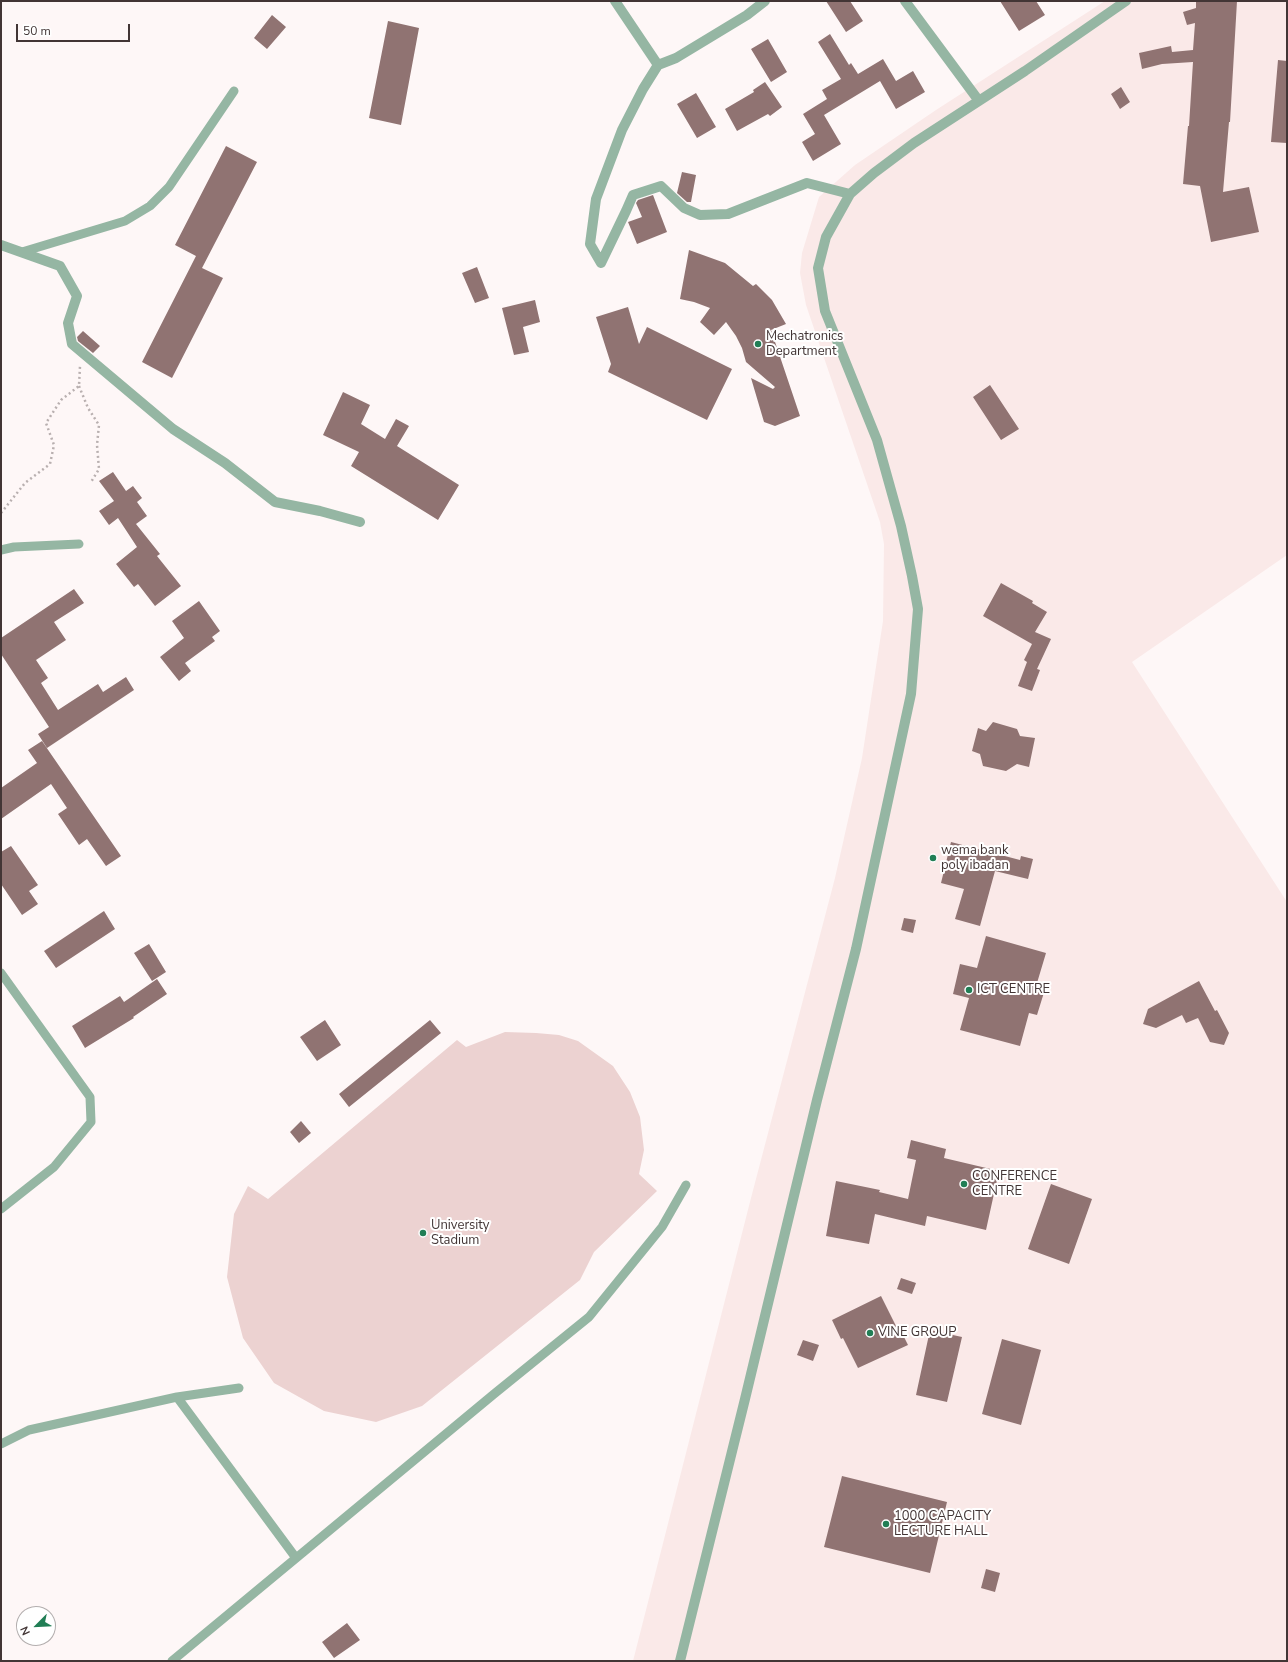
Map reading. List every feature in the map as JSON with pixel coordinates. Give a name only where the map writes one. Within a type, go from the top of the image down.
[{"type":"street","points":[[615,1],[658,65]]},
{"type":"street","points":[[765,1],[747,15],[676,58],[658,65],[643,89],[622,130],[596,199],[590,244],[601,263],[633,194],[661,186],[684,208],[700,215],[728,214],[808,184],[850,194]]},
{"type":"street","points":[[905,1],[979,101]]},
{"type":"street","points":[[680,1661],[817,1100],[856,948],[911,694],[918,609],[912,576],[901,526],[877,440],[825,311],[818,268],[826,237],[850,194],[874,173],[914,143],[979,101],[1126,1]]},
{"type":"street","points":[[1,245],[60,266],[77,296],[68,323],[72,344],[173,429],[224,463],[275,502],[320,511],[360,522]]},
{"type":"lane","points":[[22,252],[97,231],[125,221],[150,206],[169,187],[234,91]]},
{"type":"lane","points":[[1,550],[14,547],[79,544]]},
{"type":"lane","points":[[1,972],[90,1097],[91,1122],[54,1167],[1,1209]]},
{"type":"lane","points":[[172,1661],[589,1317],[662,1227],[686,1185]]},
{"type":"lane","points":[[1,1444],[29,1430],[177,1397],[239,1388]]},
{"type":"lane","points":[[177,1397],[296,1558]]},
{"type":"path","points":[[72,344],[80,366],[79,386],[88,408],[99,425],[97,445],[99,469],[90,482]]},
{"type":"path","points":[[1,513],[25,483],[50,464],[54,445],[46,423],[60,400],[79,386]]},
{"type":"shaded area","points":[[1105,1],[1287,1],[1287,555],[1132,662],[1287,902],[1287,1661],[633,1661],[751,1198],[835,878],[862,758],[883,621],[884,544],[880,522],[806,305],[800,273],[802,253],[819,197],[855,165],[936,110]]},
{"type":"shaded area","name":"University Stadium","points":[[505,1032],[559,1035],[578,1041],[613,1066],[630,1092],[640,1117],[644,1150],[639,1174],[657,1191],[594,1252],[580,1280],[422,1406],[376,1422],[324,1411],[274,1383],[243,1338],[227,1277],[234,1214],[248,1186],[268,1199],[457,1040],[466,1047]]},
{"type":"building","points":[[826,1],[850,1],[863,21],[846,32]]},
{"type":"building","points":[[1000,1],[1036,1],[1045,15],[1019,31]]},
{"type":"building","points":[[1196,1],[1237,1],[1230,122],[1223,192],[1249,187],[1259,232],[1211,242],[1200,186],[1183,184],[1189,126],[1193,62],[1162,64],[1142,69],[1139,53],[1171,46],[1172,52],[1193,50],[1195,23],[1187,25],[1183,12],[1196,8]]},
{"type":"building","points":[[272,15],[286,27],[267,49],[254,38]]},
{"type":"building","points":[[388,21],[419,28],[401,125],[369,118]]},
{"type":"building","points":[[830,34],[849,65],[851,63],[858,74],[883,59],[896,81],[913,71],[925,92],[896,109],[880,81],[824,115],[841,144],[813,161],[802,142],[815,134],[803,114],[827,99],[822,90],[841,79],[818,42]]},
{"type":"building","points":[[768,39],[787,72],[771,82],[751,49]]},
{"type":"building","points":[[1278,60],[1287,61],[1287,143],[1271,142]]},
{"type":"building","points":[[765,82],[782,107],[770,116],[768,114],[737,131],[725,109],[754,92],[753,90]]},
{"type":"building","points":[[1121,87],[1130,102],[1120,109],[1111,94]]},
{"type":"building","points":[[696,93],[716,127],[697,138],[677,104]]},
{"type":"building","points":[[226,146],[257,162],[202,268],[223,278],[172,378],[142,362],[196,256],[175,245]]},
{"type":"building","points":[[682,172],[696,175],[691,202],[687,202],[677,193]]},
{"type":"building","points":[[653,195],[667,232],[637,244],[628,222],[642,217],[636,203],[638,200]]},
{"type":"building","name":"Mechatronics Department","points":[[689,250],[725,263],[753,286],[756,284],[772,300],[786,324],[771,330],[800,416],[775,426],[764,422],[751,378],[773,389],[775,387],[746,362],[742,348],[736,336],[726,322],[714,335],[700,322],[710,308],[680,299]]},
{"type":"building","points":[[477,267],[489,298],[475,303],[462,273]]},
{"type":"building","points":[[535,300],[540,322],[523,327],[529,352],[514,355],[502,308]]},
{"type":"building","points":[[628,307],[639,344],[647,327],[732,369],[707,420],[608,372],[611,364],[596,317]]},
{"type":"building","points":[[83,331],[100,346],[93,353],[78,341],[77,337]]},
{"type":"building","points":[[990,385],[1019,429],[1001,440],[973,397]]},
{"type":"building","points":[[343,392],[370,405],[361,424],[385,439],[396,419],[409,426],[397,446],[459,485],[438,520],[351,466],[359,452],[323,435]]},
{"type":"building","points":[[113,472],[126,491],[133,486],[142,498],[137,502],[147,516],[136,524],[160,554],[157,556],[181,586],[155,606],[138,584],[134,587],[116,564],[137,547],[118,518],[109,525],[99,511],[114,501],[99,481]]},
{"type":"building","points":[[1001,583],[1033,601],[1032,603],[1047,612],[1035,632],[1051,639],[1037,669],[1040,670],[1032,691],[1018,686],[1027,662],[1024,660],[1032,644],[983,616]]},
{"type":"building","points":[[74,589],[84,603],[54,622],[66,640],[36,660],[48,678],[41,683],[58,710],[98,684],[103,692],[126,677],[134,690],[47,748],[38,734],[49,727],[1,654],[1,638]]},
{"type":"building","points":[[199,601],[220,631],[212,637],[215,641],[185,663],[191,671],[179,681],[160,657],[184,638],[172,621]]},
{"type":"building","points":[[993,722],[1017,729],[1020,736],[1035,738],[1029,767],[1017,764],[1006,771],[983,766],[980,754],[972,751],[978,728],[986,731]]},
{"type":"building","points":[[42,741],[121,856],[106,866],[87,839],[79,845],[58,814],[67,808],[51,784],[1,819],[1,788],[37,763],[28,750]]},
{"type":"building","points":[[951,842],[1020,860],[1021,856],[1033,859],[1028,879],[995,871],[980,926],[955,919],[964,889],[941,883]]},
{"type":"building","points":[[11,846],[38,885],[29,891],[38,904],[22,915],[1,884],[1,852]]},
{"type":"building","points":[[104,911],[115,929],[56,968],[44,951]]},
{"type":"building","points":[[904,918],[916,920],[913,933],[901,930]]},
{"type":"building","name":"ICT CENTRE","points":[[986,936],[1046,953],[1037,983],[1046,986],[1037,1015],[1029,1013],[1020,1046],[960,1030],[969,998],[953,994],[960,964],[977,968]]},
{"type":"building","points":[[149,944],[166,972],[152,981],[134,953]]},
{"type":"building","points":[[157,979],[167,994],[133,1017],[134,1018],[85,1048],[72,1026],[120,996],[124,1002]]},
{"type":"building","points":[[1199,981],[1229,1033],[1224,1045],[1210,1042],[1198,1018],[1186,1023],[1182,1015],[1156,1028],[1143,1024],[1148,1009]]},
{"type":"building","points":[[325,1020],[341,1045],[317,1061],[300,1037]]},
{"type":"building","points":[[430,1020],[441,1033],[349,1107],[339,1094]]},
{"type":"building","points":[[301,1121],[311,1133],[299,1143],[290,1132]]},
{"type":"building","name":"CONFERENCE CENTRE","points":[[911,1140],[946,1149],[944,1158],[999,1171],[986,1230],[927,1216],[925,1226],[875,1214],[869,1244],[826,1236],[836,1181],[880,1190],[879,1192],[908,1199],[916,1160],[907,1158]]},
{"type":"building","points":[[1051,1184],[1092,1199],[1069,1264],[1028,1249]]},
{"type":"building","points":[[901,1278],[916,1283],[912,1294],[897,1289]]},
{"type":"building","name":"VINE GROUP","points":[[881,1296],[897,1328],[899,1327],[908,1345],[858,1368],[832,1320]]},
{"type":"building","points":[[930,1330],[962,1337],[947,1402],[916,1395]]},
{"type":"building","points":[[1002,1339],[1041,1350],[1021,1425],[982,1414]]},
{"type":"building","points":[[803,1340],[819,1345],[813,1361],[797,1355]]},
{"type":"building","name":"1000 CAPACITY LECTURE HALL","points":[[842,1476],[947,1502],[930,1573],[824,1547]]},
{"type":"building","points":[[986,1569],[1000,1573],[995,1592],[981,1588]]},
{"type":"building","points":[[347,1623],[360,1640],[334,1658],[322,1642]]},
{"type":"place","name":"Mechatronics Department","points":[[758,344]]},
{"type":"place","name":"wema bank poly ibadan","points":[[933,858]]},
{"type":"place","name":"ICT CENTRE","points":[[969,990]]},
{"type":"place","name":"CONFERENCE CENTRE","points":[[964,1184]]},
{"type":"place","name":"University Stadium","points":[[423,1233]]},
{"type":"place","name":"VINE GROUP","points":[[870,1333]]},
{"type":"place","name":"1000 CAPACITY LECTURE HALL","points":[[886,1524]]}]
